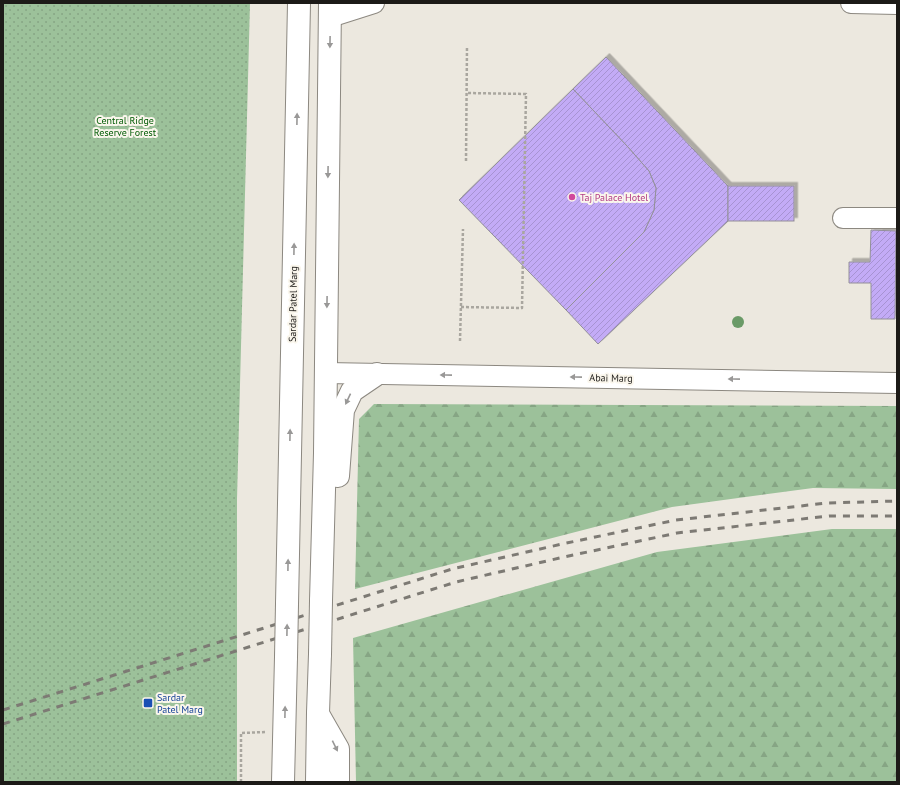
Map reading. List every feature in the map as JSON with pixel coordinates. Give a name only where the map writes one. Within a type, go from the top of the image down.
[{"type":"main road","name":"Sardar Patel Marg","points":[[283,782],[299,3]]},
{"type":"main road","points":[[317,782],[326,373],[330,10]]},
{"type":"main road","points":[[321,594],[330,568],[343,410],[352,391],[377,374]]},
{"type":"main road","points":[[318,713],[338,749],[338,782]]},
{"type":"street","points":[[330,10],[374,3]]},
{"type":"street","points":[[852,3],[897,4]]},
{"type":"street","points":[[843,218],[897,218]]},
{"type":"street","name":"Abai Marg","points":[[326,373],[897,383]]},
{"type":"path","points":[[466,161],[467,46]]},
{"type":"path","points":[[461,307],[522,308],[526,94],[466,93]]},
{"type":"path","points":[[460,341],[463,229]]},
{"type":"path","points":[[241,782],[241,733],[284,741]]},
{"type":"green space","name":"Central Ridge Reserve Forest","points":[[3,3],[250,3],[237,499],[237,782],[3,782]]},
{"type":"green space","points":[[374,404],[897,406],[897,489],[813,488],[672,507],[355,589],[359,419]]},
{"type":"green space","points":[[832,529],[897,529],[897,782],[356,782],[353,638],[657,552]]},
{"type":"building","points":[[606,57],[728,186],[728,221],[598,344],[566,310],[644,232],[654,210],[656,188],[649,171],[573,89]]},
{"type":"building","points":[[573,89],[649,171],[656,188],[654,210],[644,232],[566,310],[459,200]]},
{"type":"building","points":[[728,186],[794,186],[794,221],[728,221]]},
{"type":"building","points":[[871,230],[896,231],[895,319],[871,319],[871,283],[849,283],[849,262],[870,262]]},
{"type":"railway","points":[[3,710],[452,569],[676,520],[827,503],[897,501]]},
{"type":"railway","points":[[3,724],[456,582],[677,533],[829,516],[897,516]]},
{"type":"place","name":"Taj Palace Hotel","points":[[572,197]]},
{"type":"place","name":"Sardar Patel Marg","points":[[148,703]]}]
